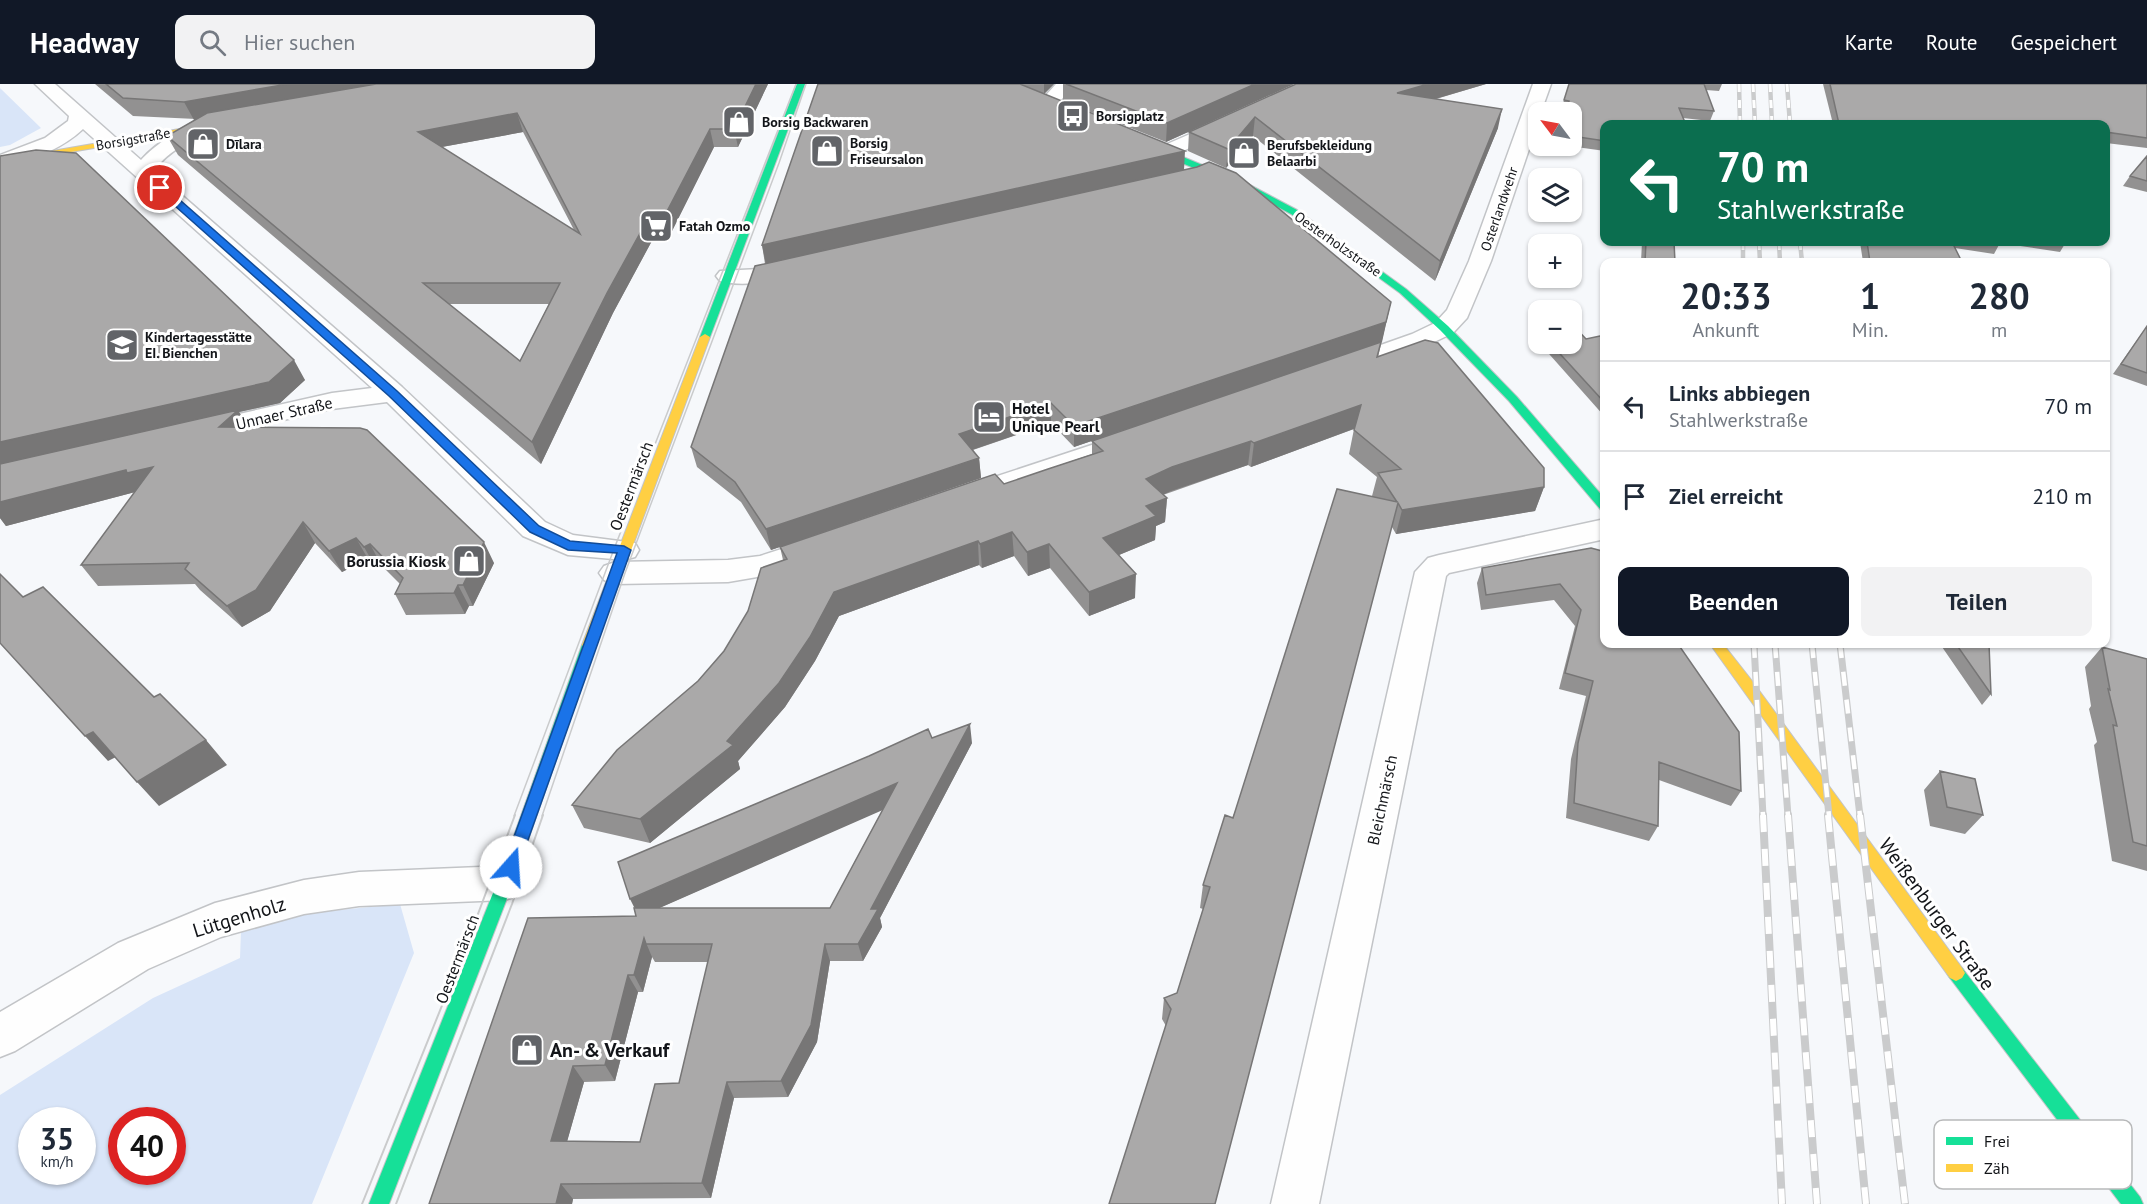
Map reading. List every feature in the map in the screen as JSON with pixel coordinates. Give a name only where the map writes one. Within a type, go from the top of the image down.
[{"type":"street","points":[[45,84],[78,116],[100,132],[110,144],[393,393],[534,529],[568,545],[620,562],[728,571],[763,566],[851,536]]},
{"type":"street","name":"Oestermärsch","points":[[380,1204],[505,883],[620,562],[801,84]]},
{"type":"street","points":[[1038,100],[1066,84]]},
{"type":"street","points":[[1520,84],[1542,85]]},
{"type":"street","name":"Osterlandwehr","points":[[1444,328],[1458,313],[1480,261],[1542,85]]},
{"type":"street","points":[[1038,100],[1065,112]]},
{"type":"street","points":[[0,162],[31,152],[59,137],[78,123],[78,116]]},
{"type":"street","points":[[1165,152],[1244,116]]},
{"type":"street","name":"Borsigstraße","points":[[0,162],[232,121]]},
{"type":"street","points":[[143,172],[152,157],[184,136],[210,125]]},
{"type":"street","name":"Oesterholzstraße","points":[[1126,137],[1245,186],[1315,226],[1403,291],[1444,328],[1513,399],[1600,501]]},
{"type":"street","points":[[1176,182],[1208,170]]},
{"type":"street","points":[[728,276],[760,276],[818,263]]},
{"type":"street","points":[[1309,378],[1421,339],[1444,328]]},
{"type":"street","name":"Unnaer Straße","points":[[172,438],[332,401],[393,393]]},
{"type":"street","points":[[940,506],[1164,428]]},
{"type":"street","name":"Bleichmärsch","points":[[1295,1204],[1431,572],[1439,565],[1600,530]]},
{"type":"street","name":"Weißenburger Straße","points":[[1719,648],[1756,694],[1880,872],[2068,1120]]},
{"type":"street","name":"Lütgenholz","points":[[0,1036],[133,956],[215,921],[304,897],[359,889],[505,883]]},
{"type":"street","name":"Weißenburger Straße","points":[[2121,1189],[2133,1204]]},
{"type":"shaded area","points":[[0,88],[41,128],[10,145],[0,147]]},
{"type":"shaded area","points":[[400,904],[414,953],[312,1204],[0,1204],[0,1095],[153,998],[240,958],[241,931],[309,913]]},
{"type":"building","points":[[106,84],[288,84],[184,102],[123,98]]},
{"type":"building","points":[[376,84],[756,84],[734,129],[710,129],[664,217],[649,217],[607,293],[532,442],[167,136],[207,113]],"holes":[[[517,113],[580,234],[418,132]],[[423,283],[560,283],[520,361]]]},
{"type":"building","points":[[818,84],[1020,84],[1185,151],[762,245]]},
{"type":"building","points":[[1066,84],[1255,84],[1167,123]]},
{"type":"building","points":[[1296,84],[1428,84],[1397,93],[1502,109],[1440,261],[1255,117],[1228,149],[1189,132]]},
{"type":"building","points":[[1569,84],[1704,84],[1714,111],[1679,108],[1684,120],[1600,120],[1600,140],[1582,138],[1582,102],[1564,100]]},
{"type":"building","points":[[1830,84],[2147,84],[2147,138],[2110,133],[2110,120],[1838,120]]},
{"type":"building","points":[[36,150],[76,153],[294,360],[269,382],[0,442],[0,156]]},
{"type":"building","points":[[2147,156],[2147,181],[2130,176]]},
{"type":"building","points":[[1209,162],[1236,173],[1391,302],[1386,322],[1074,426],[1051,403],[959,434],[979,458],[766,529],[735,482],[691,447],[755,266],[1197,167]]},
{"type":"building","points":[[1646,246],[1674,246],[1675,258],[1645,258]]},
{"type":"building","points":[[1868,246],[1954,246],[1960,258],[1869,258]]},
{"type":"building","points":[[2147,326],[2147,373],[2121,364]]},
{"type":"building","points":[[1582,335],[1586,339],[1600,336],[1600,398],[1560,354],[1582,354]]},
{"type":"building","points":[[1425,340],[1438,343],[1544,468],[1544,487],[1402,510],[1398,503],[1215,1204],[1109,1204],[1171,1009],[1164,998],[1177,993],[1210,887],[1203,885],[1225,815],[1233,818],[1337,489],[1397,502],[1378,473],[1401,469],[1354,430],[1361,405],[1254,443],[1251,441],[1172,467],[1146,479],[1167,498],[1146,506],[1156,516],[1103,538],[1136,574],[1089,592],[1049,544],[1027,552],[1012,532],[980,544],[978,541],[834,592],[810,637],[779,683],[727,741],[733,745],[640,819],[572,805],[617,750],[698,681],[724,651],[748,611],[761,568],[787,559],[780,547],[995,474],[1004,484],[1103,451],[1092,441],[1381,342],[1377,357]]},
{"type":"building","points":[[238,410],[219,427],[360,428],[367,430],[484,542],[463,585],[458,585],[454,593],[395,594],[403,578],[370,544],[364,547],[356,538],[329,551],[303,522],[256,590],[227,606],[185,569],[189,563],[81,565],[153,467],[127,473],[126,470],[0,502],[0,464]]},
{"type":"building","points":[[1591,548],[1600,550],[1600,648],[1681,648],[1739,732],[1741,791],[1659,762],[1658,826],[1574,803],[1578,743],[1593,681],[1565,673],[1581,610],[1560,584],[1486,595],[1482,568]]},
{"type":"building","points":[[0,574],[23,597],[43,587],[154,697],[160,694],[206,740],[137,782],[93,732],[85,736],[0,643]]},
{"type":"building","points":[[1959,648],[1989,648],[1991,694]]},
{"type":"building","points":[[2102,648],[2147,659],[2147,846],[2133,842],[2113,725],[2117,726],[2108,689],[2110,690]]},
{"type":"building","points":[[970,724],[871,909],[878,909],[858,944],[825,944],[811,1025],[781,1081],[727,1082],[702,1183],[561,1184],[556,1204],[429,1204],[528,918],[636,916],[634,908],[830,908],[897,783],[630,899],[618,862],[928,729],[932,738]],"holes":[[[644,938],[646,944],[712,944],[679,1083],[655,1084],[640,1142],[551,1141],[573,1066],[605,1065],[628,975],[634,975]]]},
{"type":"building","points":[[1940,771],[1975,779],[1983,815],[1947,807]]},
{"type":"tram line","points":[[514,816],[614,549],[796,84]]},
{"type":"tram line","points":[[542,816],[625,573],[779,163],[806,84]]},
{"type":"tram line","points":[[362,1204],[466,946],[515,815]]},
{"type":"tram line","points":[[396,1204],[512,904],[543,815]]},
{"type":"railway","points":[[1739,84],[1740,120]]},
{"type":"railway","points":[[1753,84],[1755,120]]},
{"type":"railway","points":[[1770,84],[1772,120]]},
{"type":"railway","points":[[1787,84],[1790,120]]},
{"type":"railway","points":[[1743,246],[1743,258]]},
{"type":"railway","points":[[1759,246],[1760,258]]},
{"type":"railway","points":[[1779,246],[1780,258]]},
{"type":"railway","points":[[1800,246],[1802,258]]},
{"type":"railway","points":[[1754,648],[1763,816]]},
{"type":"railway","points":[[1775,648],[1788,816]]},
{"type":"railway","points":[[1812,648],[1829,816]]},
{"type":"railway","points":[[1840,648],[1860,816]]},
{"type":"railway","points":[[1763,815],[1782,1204]]},
{"type":"railway","points":[[1788,815],[1817,1204]]},
{"type":"railway","points":[[1828,815],[1866,1204]]},
{"type":"railway","points":[[1860,815],[1905,1204]]},
{"type":"traffic: fast","points":[[705,337],[801,84]]},
{"type":"traffic: fast","points":[[1144,144],[1245,186],[1294,212],[1403,291],[1444,328],[1513,399],[1600,501]]},
{"type":"traffic: fast","points":[[379,1204],[505,883],[589,645]]},
{"type":"traffic: fast","points":[[1956,973],[2069,1120]]},
{"type":"traffic: fast","points":[[2122,1189],[2133,1204]]},
{"type":"traffic: slow","points":[[0,162],[220,124]]},
{"type":"traffic: slow","points":[[589,645],[705,337]]},
{"type":"traffic: slow","points":[[1719,648],[1956,973]]},
{"type":"place","name":"Borsigplatz","points":[[1073,116]]},
{"type":"place","name":"Borsig Backwaren","points":[[739,122]]},
{"type":"place","name":"Dīlara","points":[[203,144]]},
{"type":"place","name":"Borsig Friseursalon","points":[[827,151]]},
{"type":"place","name":"Berufsbekleidung Belaarbi","points":[[1244,153]]},
{"type":"place","name":"Fatah Ozmo","points":[[656,226]]},
{"type":"place","name":"Kindertagesstätte EI. Bienchen","points":[[122,345]]},
{"type":"place","name":"Hotel Unique Pearl","points":[[989,417]]},
{"type":"place","name":"Borussia Kiosk","points":[[469,561]]},
{"type":"place","name":"An- & Verkauf","points":[[527,1050]]},
{"type":"route","points":[[160,188],[393,393],[534,529],[568,545],[624,550],[511,867]]}]
